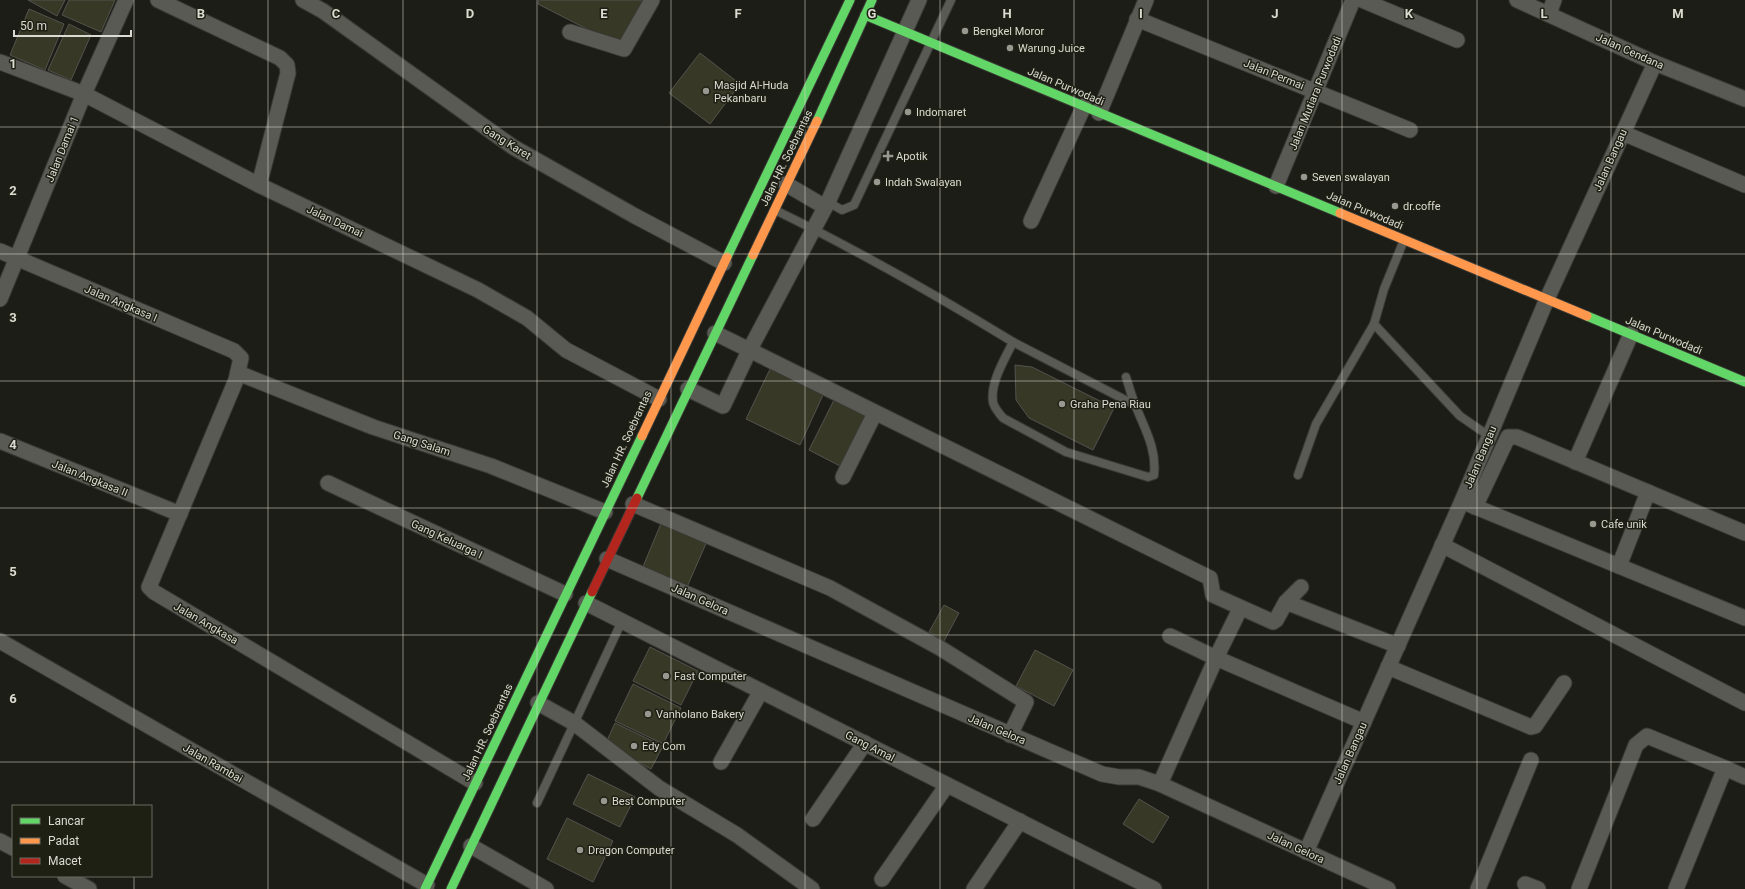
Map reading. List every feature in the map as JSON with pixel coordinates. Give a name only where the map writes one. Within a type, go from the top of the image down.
[{"type":"main road","name":"Jalan HR. Soebrantas","points":[[426,887],[850,0]]},
{"type":"main road","name":"Jalan HR. Soebrantas","points":[[452,889],[633,504],[820,116],[872,0]]},
{"type":"main road","name":"Jalan Purwodadi","points":[[865,15],[1745,382]]},
{"type":"street","name":"Jalan Damai 1","points":[[0,299],[18,259],[84,94],[126,0]]},
{"type":"street","points":[[158,0],[280,58],[287,65],[288,73],[259,185]]},
{"type":"street","name":"Gang Karet","points":[[303,0],[323,11],[513,147],[635,216],[724,263]]},
{"type":"street","points":[[570,32],[624,49],[652,0]]},
{"type":"street","points":[[688,389],[723,406],[750,350],[826,205],[919,0]]},
{"type":"street","points":[[1099,113],[1146,0]]},
{"type":"street","name":"Jalan Mutiara Purwodadi","points":[[1276,186],[1353,0]]},
{"type":"street","points":[[1362,0],[1457,40]]},
{"type":"street","name":"Jalan Cendana","points":[[1517,0],[1552,7],[1655,62],[1745,99]]},
{"type":"street","name":"Jalan Permai","points":[[1137,19],[1316,90],[1410,130]]},
{"type":"street","name":"Jalan Damai","points":[[0,62],[84,94],[259,185],[478,290],[527,318],[566,350],[659,399]]},
{"type":"street","name":"Jalan Bangau","points":[[1306,852],[1442,545],[1468,504],[1489,436],[1547,299],[1655,62]]},
{"type":"street","points":[[1031,221],[1084,106]]},
{"type":"street","points":[[1623,133],[1745,185]]},
{"type":"street","points":[[786,184],[826,205]]},
{"type":"street","name":"Jalan Angkasa I","points":[[0,251],[234,351],[241,358]]},
{"type":"street","points":[[715,333],[1210,578],[1213,596],[1240,609],[1272,622],[1276,620],[1286,602],[1301,587]]},
{"type":"street","points":[[1574,462],[1631,334]]},
{"type":"street","name":"Jalan Angkasa","points":[[241,358],[238,373],[149,587],[154,592],[476,783]]},
{"type":"street","name":"Gang Salam","points":[[238,373],[373,427],[491,466],[605,512]]},
{"type":"street","points":[[843,477],[875,413]]},
{"type":"street","points":[[1745,533],[1517,437],[1508,437],[1468,504],[1745,618]]},
{"type":"street","name":"Jalan Angkasa II","points":[[0,441],[180,514]]},
{"type":"street","name":"Gang Keluarga I","points":[[328,483],[566,594]]},
{"type":"street","points":[[1619,566],[1648,492]]},
{"type":"street","points":[[633,504],[830,588],[940,648],[1026,702],[1010,735]]},
{"type":"street","points":[[1442,545],[1745,703]]},
{"type":"street","name":"Jalan Gelora","points":[[607,559],[1102,774],[1139,778],[1160,784],[1388,889]]},
{"type":"street","points":[[1286,602],[1398,646]]},
{"type":"street","name":"Gang Amal","points":[[586,603],[1020,821],[1135,885],[1154,889]]},
{"type":"street","points":[[1160,784],[1216,658],[1240,609]]},
{"type":"street","points":[[1170,636],[1216,658],[1364,722]]},
{"type":"street","name":"Jalan Rambai","points":[[0,641],[426,887]]},
{"type":"street","points":[[1388,667],[1531,727],[1535,726],[1564,683]]},
{"type":"street","points":[[721,762],[760,691]]},
{"type":"street","points":[[538,704],[574,723],[659,788],[737,835],[812,889]]},
{"type":"street","points":[[1579,889],[1636,745],[1647,736],[1745,777]]},
{"type":"street","points":[[813,819],[865,743]]},
{"type":"street","points":[[1478,889],[1531,760]]},
{"type":"street","points":[[1676,889],[1725,768]]},
{"type":"street","points":[[882,879],[947,785]]},
{"type":"street","points":[[974,889],[1020,821]]},
{"type":"street","points":[[0,841],[12,847]]},
{"type":"street","points":[[471,846],[546,889]]},
{"type":"street","points":[[67,877],[89,889]]},
{"type":"lane","points":[[826,205],[842,210],[854,205],[951,0]]},
{"type":"lane","points":[[775,209],[813,228],[965,312],[1013,342],[1135,404]]},
{"type":"lane","points":[[1298,475],[1316,424],[1374,324],[1384,288],[1404,240]]},
{"type":"lane","points":[[1374,324],[1460,416],[1489,436]]},
{"type":"lane","points":[[1013,342],[995,382],[993,401],[996,409],[1003,418],[1066,452],[1148,477],[1154,475],[1155,467],[1150,437],[1135,404],[1126,377]]},
{"type":"lane","points":[[537,804],[622,621]]},
{"type":"building","points":[[28,0],[65,0],[57,16]]},
{"type":"building","points":[[69,0],[115,0],[101,32],[62,15]]},
{"type":"building","points":[[539,0],[645,0],[622,47],[538,4]]},
{"type":"building","points":[[29,9],[64,24],[45,70],[10,55]]},
{"type":"building","points":[[69,24],[91,35],[71,80],[48,70]]},
{"type":"building","points":[[700,53],[740,84],[710,124],[669,93]]},
{"type":"building","name":"Graha Pena Riau","points":[[1015,365],[1032,367],[1114,408],[1093,450],[1029,418],[1016,400]]},
{"type":"building","points":[[771,367],[823,395],[800,445],[746,419]]},
{"type":"building","points":[[834,400],[866,414],[840,466],[809,450]]},
{"type":"building","points":[[662,521],[708,539],[687,587],[642,569]]},
{"type":"building","points":[[944,605],[959,613],[944,641],[929,632]]},
{"type":"building","name":"Fast Computer","points":[[650,647],[698,671],[681,705],[633,681]]},
{"type":"building","points":[[1035,650],[1073,670],[1054,706],[1016,686]]},
{"type":"building","name":"Vanholano Bakery","points":[[633,684],[681,708],[663,744],[615,721]]},
{"type":"building","name":"Edy Com","points":[[615,723],[663,746],[651,769],[605,745]]},
{"type":"building","name":"Best Computer","points":[[588,774],[635,797],[620,827],[573,804]]},
{"type":"building","points":[[1139,799],[1169,817],[1153,843],[1123,824]]},
{"type":"building","name":"Dragon Computer","points":[[567,818],[613,841],[593,882],[547,859]]},
{"type":"traffic: fast","points":[[727,257],[850,0]]},
{"type":"traffic: fast","points":[[817,121],[872,0]]},
{"type":"traffic: fast","points":[[865,15],[1340,213]]},
{"type":"traffic: fast","points":[[637,498],[753,255]]},
{"type":"traffic: fast","points":[[1587,316],[1745,382]]},
{"type":"traffic: fast","points":[[425,889],[642,436]]},
{"type":"traffic: fast","points":[[451,889],[592,592]]},
{"type":"traffic: slow","points":[[753,255],[817,121]]},
{"type":"traffic: slow","points":[[1340,213],[1587,316]]},
{"type":"traffic: slow","points":[[642,436],[727,257]]},
{"type":"traffic: jam","points":[[592,592],[637,498]]},
{"type":"place","name":"Bengkel Moror","points":[[965,31]]},
{"type":"place","name":"Warung Juice","points":[[1010,48]]},
{"type":"place","name":"Masjid Al-Huda Pekanbaru","points":[[706,91]]},
{"type":"place","name":"Indomaret","points":[[908,112]]},
{"type":"place","name":"Apotik","points":[[888,156]]},
{"type":"place","name":"Seven swalayan","points":[[1304,177]]},
{"type":"place","name":"Indah Swalayan","points":[[877,182]]},
{"type":"place","name":"dr.coffe","points":[[1395,206]]},
{"type":"place","name":"Graha Pena Riau","points":[[1062,404]]},
{"type":"place","name":"Cafe unik","points":[[1593,524]]},
{"type":"place","name":"Fast Computer","points":[[666,676]]},
{"type":"place","name":"Vanholano Bakery","points":[[648,714]]},
{"type":"place","name":"Edy Com","points":[[634,746]]},
{"type":"place","name":"Best Computer","points":[[604,801]]},
{"type":"place","name":"Dragon Computer","points":[[580,850]]}]
